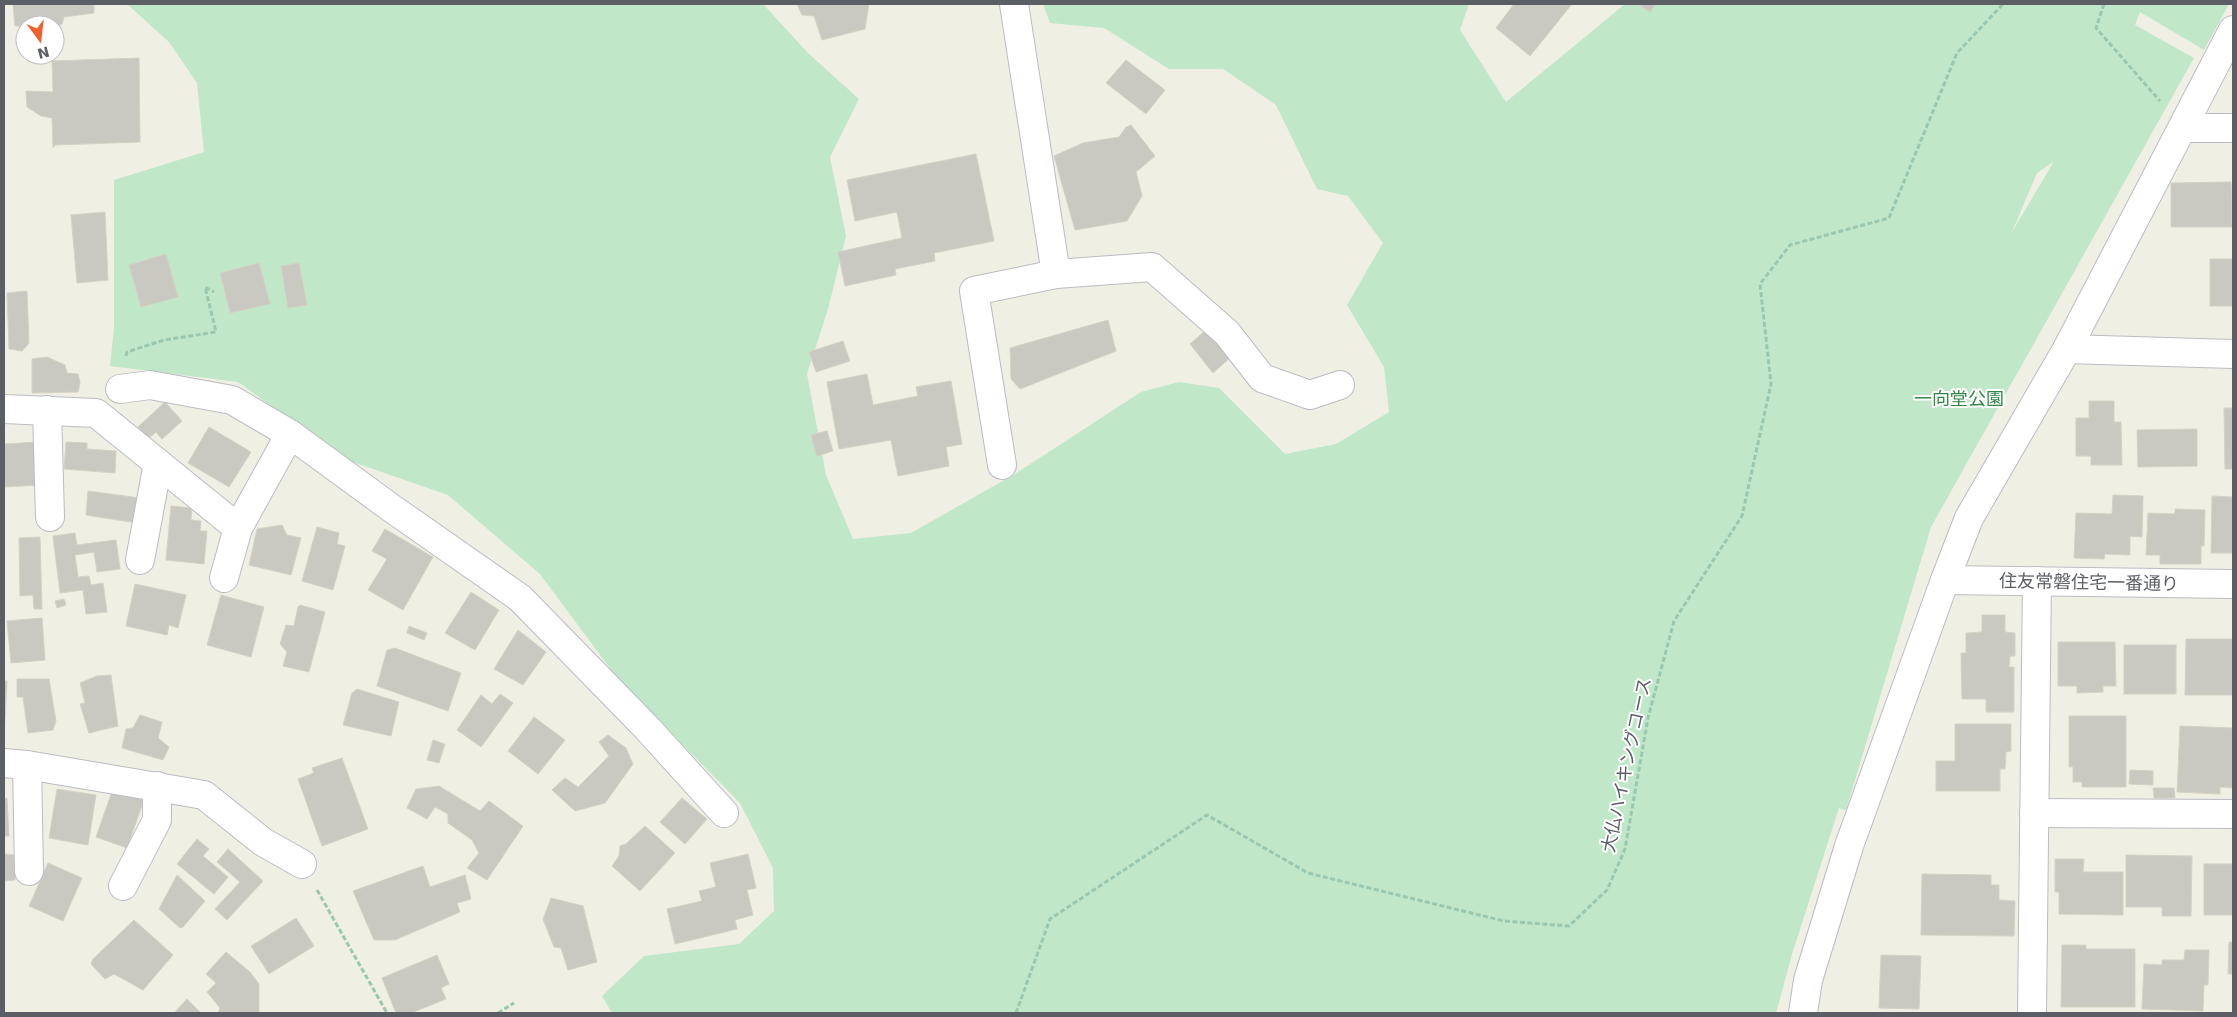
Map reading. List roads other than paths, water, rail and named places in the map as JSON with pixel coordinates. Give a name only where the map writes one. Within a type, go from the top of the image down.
[{"type":"street","points":[[1014,4],[1056,274]]},
{"type":"street","points":[[1803,1013],[1808,980],[1849,846],[1969,518],[2067,349],[2233,30]]},
{"type":"street","points":[[2183,128],[2233,128]]},
{"type":"street","points":[[1002,465],[974,292],[1056,274],[1152,267],[1227,332],[1262,378],[1310,395],[1340,385]]},
{"type":"street","points":[[2067,349],[2233,354]]},
{"type":"street","points":[[120,389],[150,385],[232,400],[290,434],[394,510],[520,598],[647,728],[724,814]]},
{"type":"street","points":[[4,409],[96,413],[238,528]]},
{"type":"street","points":[[47,410],[50,517]]},
{"type":"street","points":[[224,578],[238,528],[290,434]]},
{"type":"street","points":[[140,560],[158,463]]},
{"type":"street","name":"住友常磐住宅一番通り","points":[[1945,580],[2233,584]]},
{"type":"street","points":[[2032,1013],[2037,581]]},
{"type":"street","points":[[29,871],[15,764],[204,794],[263,842],[302,864]]},
{"type":"street","points":[[123,886],[157,820],[157,786]]},
{"type":"street","points":[[2034,813],[2233,814]]},
{"type":"park label","name":"一向堂公園","points":[[1959,398]]}]
